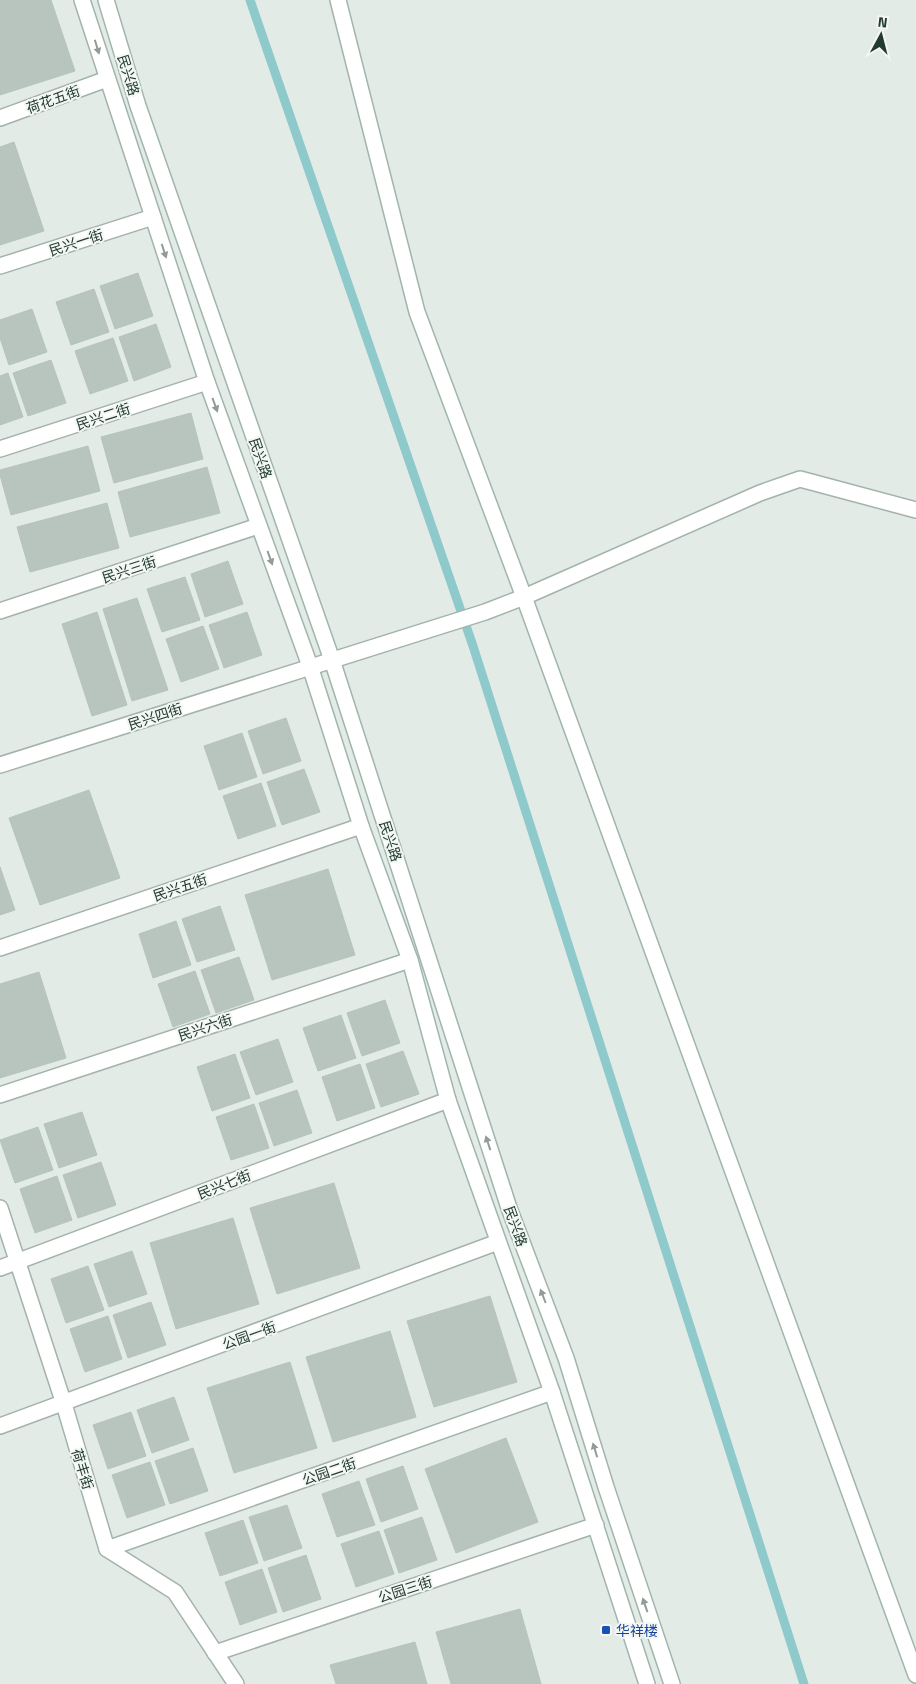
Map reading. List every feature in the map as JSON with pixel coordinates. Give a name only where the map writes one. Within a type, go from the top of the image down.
[{"type":"street","name":"民兴路","points":[[82,0],[207,382],[310,666],[361,826],[410,960],[448,1100],[552,1392],[647,1684]]},
{"type":"street","name":"民兴路","points":[[106,0],[138,106],[332,660],[509,1208],[566,1358],[606,1487],[672,1684]]},
{"type":"street","points":[[338,0],[417,312],[524,597],[916,1675]]},
{"type":"street","name":"荷花五街","points":[[0,118],[107,79]]},
{"type":"street","name":"民兴一街","points":[[0,266],[153,217]]},
{"type":"street","name":"民兴二街","points":[[0,449],[207,382]]},
{"type":"street","name":"民兴四街","points":[[0,765],[485,612],[524,597],[760,493],[800,479],[916,510]]},
{"type":"street","name":"民兴三街","points":[[0,611],[258,526]]},
{"type":"street","name":"民兴五街","points":[[0,948],[361,826]]},
{"type":"street","name":"民兴六街","points":[[0,1095],[410,960]]},
{"type":"street","name":"民兴七街","points":[[0,1268],[448,1100]]},
{"type":"street","name":"荷丰街","points":[[0,1208],[64,1404],[107,1549]]},
{"type":"street","name":"公园一街","points":[[0,1426],[64,1404],[498,1242]]},
{"type":"street","name":"公园二街","points":[[107,1549],[552,1392]]},
{"type":"street","name":"公园三街","points":[[215,1653],[596,1525]]},
{"type":"street","points":[[107,1549],[175,1592],[236,1684]]},
{"type":"building","points":[[0,0],[51,0],[75,71],[0,95]]},
{"type":"building","points":[[14,142],[44,231],[0,245],[0,147]]},
{"type":"building","points":[[138,273],[153,316],[115,329],[100,286]]},
{"type":"building","points":[[94,289],[109,332],[71,345],[56,302]]},
{"type":"building","points":[[32,309],[47,352],[9,365],[0,338],[0,320]]},
{"type":"building","points":[[156,324],[171,367],[134,381],[119,337]]},
{"type":"building","points":[[113,338],[128,381],[90,394],[75,351]]},
{"type":"building","points":[[51,360],[66,403],[28,416],[13,373]]},
{"type":"building","points":[[8,373],[23,417],[0,425],[0,376]]},
{"type":"building","points":[[191,413],[203,459],[114,483],[101,437]]},
{"type":"building","points":[[88,446],[100,491],[11,515],[0,470]]},
{"type":"building","points":[[207,467],[220,513],[130,537],[118,492]]},
{"type":"building","points":[[107,503],[119,548],[30,572],[17,527]]},
{"type":"building","points":[[228,561],[243,604],[205,617],[191,574]]},
{"type":"building","points":[[185,577],[200,620],[162,632],[147,589]]},
{"type":"building","points":[[137,598],[168,690],[132,701],[103,609]]},
{"type":"building","points":[[97,612],[127,705],[92,716],[62,624]]},
{"type":"building","points":[[247,612],[262,655],[224,668],[209,625]]},
{"type":"building","points":[[203,626],[219,669],[181,682],[166,639]]},
{"type":"building","points":[[286,718],[301,761],[263,774],[248,731]]},
{"type":"building","points":[[242,733],[257,777],[219,790],[204,746]]},
{"type":"building","points":[[304,769],[320,812],[282,825],[267,782]]},
{"type":"building","points":[[261,783],[276,826],[238,839],[223,796]]},
{"type":"building","points":[[89,790],[120,878],[40,905],[9,818]]},
{"type":"building","points":[[0,867],[15,910],[0,915]]},
{"type":"building","points":[[328,869],[355,955],[272,980],[245,895]]},
{"type":"building","points":[[220,906],[235,950],[197,962],[182,919]]},
{"type":"building","points":[[176,921],[191,965],[153,978],[139,934]]},
{"type":"building","points":[[239,957],[254,1000],[216,1013],[201,970]]},
{"type":"building","points":[[195,971],[210,1014],[173,1027],[158,984]]},
{"type":"building","points":[[39,972],[66,1058],[0,1078],[0,984]]},
{"type":"building","points":[[385,1000],[400,1043],[362,1056],[347,1013]]},
{"type":"building","points":[[341,1015],[356,1058],[318,1071],[303,1028]]},
{"type":"building","points":[[278,1039],[293,1082],[256,1095],[240,1052]]},
{"type":"building","points":[[403,1051],[419,1094],[381,1107],[366,1064]]},
{"type":"building","points":[[235,1054],[250,1098],[212,1111],[197,1067]]},
{"type":"building","points":[[360,1064],[375,1108],[337,1121],[322,1077]]},
{"type":"building","points":[[297,1090],[312,1133],[274,1146],[259,1103]]},
{"type":"building","points":[[254,1104],[269,1148],[231,1160],[216,1117]]},
{"type":"building","points":[[82,1112],[97,1155],[59,1168],[44,1124]]},
{"type":"building","points":[[38,1127],[53,1170],[15,1183],[0,1140]]},
{"type":"building","points":[[101,1162],[116,1205],[78,1218],[63,1175]]},
{"type":"building","points":[[57,1176],[72,1220],[35,1233],[20,1189]]},
{"type":"building","points":[[334,1183],[360,1268],[277,1294],[250,1208]]},
{"type":"building","points":[[233,1218],[259,1304],[176,1329],[150,1243]]},
{"type":"building","points":[[132,1251],[147,1294],[109,1307],[94,1264]]},
{"type":"building","points":[[88,1266],[104,1310],[66,1323],[51,1279]]},
{"type":"building","points":[[490,1296],[517,1382],[434,1407],[407,1321]]},
{"type":"building","points":[[151,1302],[166,1345],[128,1358],[113,1315]]},
{"type":"building","points":[[108,1316],[122,1359],[85,1372],[70,1329]]},
{"type":"building","points":[[390,1331],[416,1417],[333,1442],[306,1357]]},
{"type":"building","points":[[290,1362],[317,1448],[234,1473],[207,1388]]},
{"type":"building","points":[[174,1397],[189,1440],[152,1453],[137,1410]]},
{"type":"building","points":[[131,1412],[146,1456],[108,1469],[93,1425]]},
{"type":"building","points":[[506,1438],[538,1522],[456,1553],[425,1469]]},
{"type":"building","points":[[193,1448],[208,1491],[170,1504],[155,1461]]},
{"type":"building","points":[[150,1462],[165,1505],[127,1518],[112,1475]]},
{"type":"building","points":[[403,1466],[418,1509],[381,1522],[366,1479]]},
{"type":"building","points":[[359,1481],[375,1525],[337,1537],[322,1494]]},
{"type":"building","points":[[287,1505],[302,1548],[264,1561],[249,1517]]},
{"type":"building","points":[[422,1517],[437,1560],[399,1573],[384,1530]]},
{"type":"building","points":[[243,1520],[258,1563],[220,1576],[205,1533]]},
{"type":"building","points":[[379,1531],[394,1574],[356,1587],[341,1544]]},
{"type":"building","points":[[306,1555],[321,1599],[283,1612],[268,1568]]},
{"type":"building","points":[[262,1569],[277,1612],[240,1625],[225,1582]]},
{"type":"building","points":[[520,1609],[541,1684],[451,1684],[436,1632]]},
{"type":"building","points":[[415,1642],[427,1684],[336,1684],[330,1665]]},
{"type":"waterway","points":[[250,0],[473,646],[804,1684]]},
{"type":"place","name":"华祥楼","points":[[606,1630]]}]
